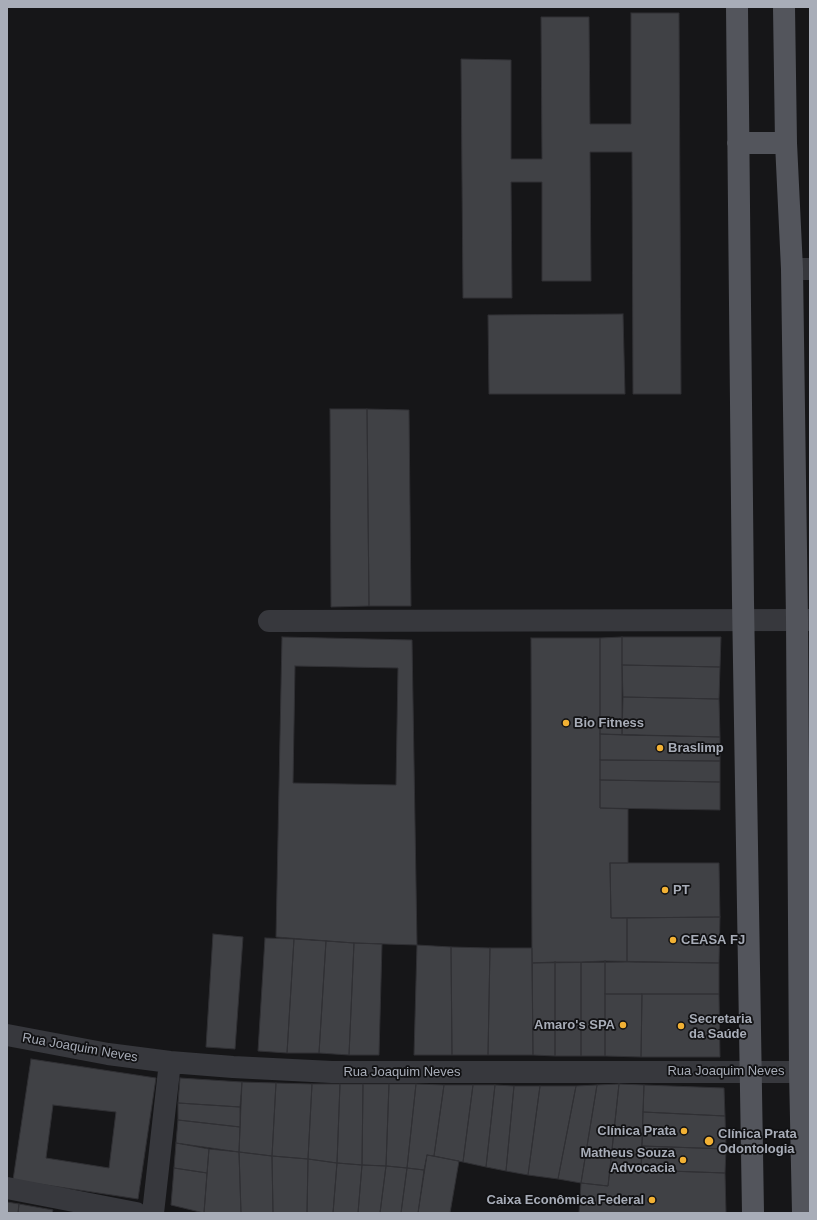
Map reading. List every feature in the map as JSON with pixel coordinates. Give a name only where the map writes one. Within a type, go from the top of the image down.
[{"type":"main road","points":[[737,7],[753,1213]]},
{"type":"main road","points":[[784,7],[786,143],[801,269],[804,620],[800,1072],[803,1213]]},
{"type":"main road","points":[[738,143],[786,143]]},
{"type":"street","points":[[269,621],[804,620]]},
{"type":"street","name":"Rua Joaquim Neves","points":[[7,1035],[108,1054],[170,1062],[332,1072],[800,1072]]},
{"type":"street","points":[[152,1213],[170,1062]]},
{"type":"street","points":[[7,1188],[136,1213]]},
{"type":"building","points":[[631,13],[679,13],[681,394],[633,394],[632,152],[590,152],[591,281],[542,281],[542,182],[511,182],[512,298],[463,298],[461,59],[511,60],[511,159],[542,159],[541,17],[589,17],[590,124],[631,124]]},
{"type":"building","points":[[623,314],[625,394],[489,394],[488,315]]},
{"type":"building","points":[[330,409],[367,409],[369,606],[331,607]]},
{"type":"building","points":[[367,409],[409,410],[411,606],[369,606]]},
{"type":"building","points":[[282,637],[412,640],[417,945],[354,943],[276,937]]},
{"type":"building","points":[[622,637],[721,637],[720,667],[622,665]]},
{"type":"building","points":[[622,637],[622,735],[600,734],[600,638]]},
{"type":"building","name":"Bio Fitness","points":[[531,638],[600,638],[600,808],[628,809],[628,863],[610,863],[611,918],[627,918],[627,962],[532,963]]},
{"type":"building","points":[[622,665],[720,667],[719,699],[623,697]]},
{"type":"building","points":[[295,666],[398,668],[396,785],[293,783]]},
{"type":"building","points":[[623,697],[719,699],[720,737],[622,735]]},
{"type":"building","name":"Braslimp","points":[[600,734],[720,737],[720,761],[600,760]]},
{"type":"building","points":[[600,760],[720,761],[720,782],[600,780]]},
{"type":"building","points":[[600,780],[720,782],[720,810],[600,808]]},
{"type":"building","name":"PT","points":[[610,863],[719,863],[720,917],[611,918]]},
{"type":"building","name":"CEASA FJ","points":[[720,917],[719,963],[627,962],[627,918]]},
{"type":"building","points":[[213,934],[243,937],[235,1049],[206,1047]]},
{"type":"building","points":[[265,938],[294,939],[287,1053],[258,1051]]},
{"type":"building","points":[[294,939],[326,941],[319,1053],[287,1053]]},
{"type":"building","points":[[326,941],[354,943],[349,1055],[319,1053]]},
{"type":"building","points":[[354,943],[382,944],[379,1055],[349,1055]]},
{"type":"building","points":[[417,945],[451,947],[452,1055],[414,1055]]},
{"type":"building","points":[[451,947],[490,948],[488,1055],[452,1055]]},
{"type":"building","points":[[490,948],[532,948],[533,1055],[488,1055]]},
{"type":"building","points":[[605,961],[719,963],[719,994],[605,994]]},
{"type":"building","points":[[605,961],[605,1056],[581,1056],[581,962]]},
{"type":"building","points":[[555,962],[581,962],[581,1056],[555,1056]]},
{"type":"building","points":[[555,962],[555,1056],[533,1055],[532,963]]},
{"type":"building","name":"Amaro's SPA","points":[[605,994],[642,994],[641,1057],[605,1056]]},
{"type":"building","name":"Secretaria da Saúde","points":[[642,994],[719,994],[720,1057],[641,1057]]},
{"type":"building","points":[[31,1059],[156,1078],[138,1199],[13,1180]]},
{"type":"building","points":[[180,1078],[242,1082],[240,1107],[178,1103]]},
{"type":"building","points":[[242,1082],[276,1083],[272,1156],[239,1152]]},
{"type":"building","points":[[276,1083],[312,1084],[308,1159],[272,1156]]},
{"type":"building","points":[[312,1084],[340,1084],[337,1163],[308,1159]]},
{"type":"building","points":[[340,1084],[363,1084],[362,1165],[337,1163]]},
{"type":"building","points":[[363,1084],[389,1084],[386,1166],[362,1165]]},
{"type":"building","points":[[389,1084],[416,1084],[407,1168],[386,1166]]},
{"type":"building","points":[[416,1084],[444,1085],[434,1156],[427,1155],[424,1170],[407,1168]]},
{"type":"building","points":[[619,1084],[644,1085],[641,1170],[610,1169]]},
{"type":"building","points":[[619,1084],[608,1186],[581,1183],[597,1085]]},
{"type":"building","points":[[444,1085],[473,1085],[463,1162],[434,1156]]},
{"type":"building","points":[[473,1085],[495,1085],[486,1167],[463,1162]]},
{"type":"building","points":[[495,1085],[514,1086],[506,1171],[486,1167]]},
{"type":"building","points":[[597,1085],[581,1183],[558,1179],[576,1086]]},
{"type":"building","points":[[644,1085],[724,1088],[725,1116],[643,1112]]},
{"type":"building","points":[[514,1086],[540,1086],[528,1175],[506,1171]]},
{"type":"building","points":[[540,1086],[576,1086],[558,1179],[528,1175]]},
{"type":"building","points":[[178,1103],[240,1107],[240,1127],[178,1120]]},
{"type":"building","points":[[53,1105],[116,1112],[109,1168],[46,1158]]},
{"type":"building","name":"Clínica Prata","points":[[643,1112],[725,1116],[726,1149],[642,1146]]},
{"type":"building","points":[[178,1120],[240,1127],[239,1152],[176,1143]]},
{"type":"building","points":[[176,1143],[209,1149],[207,1173],[174,1168]]},
{"type":"building","name":"Matheus Souza Advocacia","points":[[642,1146],[726,1149],[725,1173],[641,1170]]},
{"type":"building","points":[[209,1149],[239,1152],[241,1213],[204,1213]]},
{"type":"building","points":[[239,1152],[272,1156],[273,1213],[241,1213]]},
{"type":"building","points":[[427,1155],[459,1161],[450,1213],[418,1213]]},
{"type":"building","points":[[272,1156],[308,1159],[307,1213],[273,1213]]},
{"type":"building","points":[[308,1159],[337,1163],[333,1213],[307,1213]]},
{"type":"building","points":[[337,1163],[362,1165],[358,1213],[333,1213]]},
{"type":"building","points":[[362,1165],[386,1166],[380,1213],[358,1213]]},
{"type":"building","points":[[386,1166],[407,1168],[401,1213],[380,1213]]},
{"type":"building","points":[[174,1168],[207,1173],[204,1213],[171,1205]]},
{"type":"building","points":[[407,1168],[424,1170],[418,1213],[401,1213]]},
{"type":"building","name":"Caixa Econômica Federal","points":[[610,1169],[725,1173],[726,1213],[579,1213],[581,1183],[608,1186]]},
{"type":"building","points":[[7,1202],[19,1204],[18,1213],[7,1213]]},
{"type":"building","points":[[19,1204],[53,1210],[52,1213],[18,1213]]},
{"type":"place","name":"Bio Fitness","points":[[566,723]]},
{"type":"place","name":"Braslimp","points":[[660,748]]},
{"type":"place","name":"PT","points":[[665,890]]},
{"type":"place","name":"CEASA FJ","points":[[673,940]]},
{"type":"place","name":"Amaro's SPA","points":[[623,1025]]},
{"type":"place","name":"Secretaria da Saúde","points":[[681,1026]]},
{"type":"place","name":"Clínica Prata","points":[[684,1131]]},
{"type":"place","name":"Clínica Prata Odontologia","points":[[709,1141]]},
{"type":"place","name":"Matheus Souza Advocacia","points":[[683,1160]]},
{"type":"place","name":"Caixa Econômica Federal","points":[[652,1200]]}]
